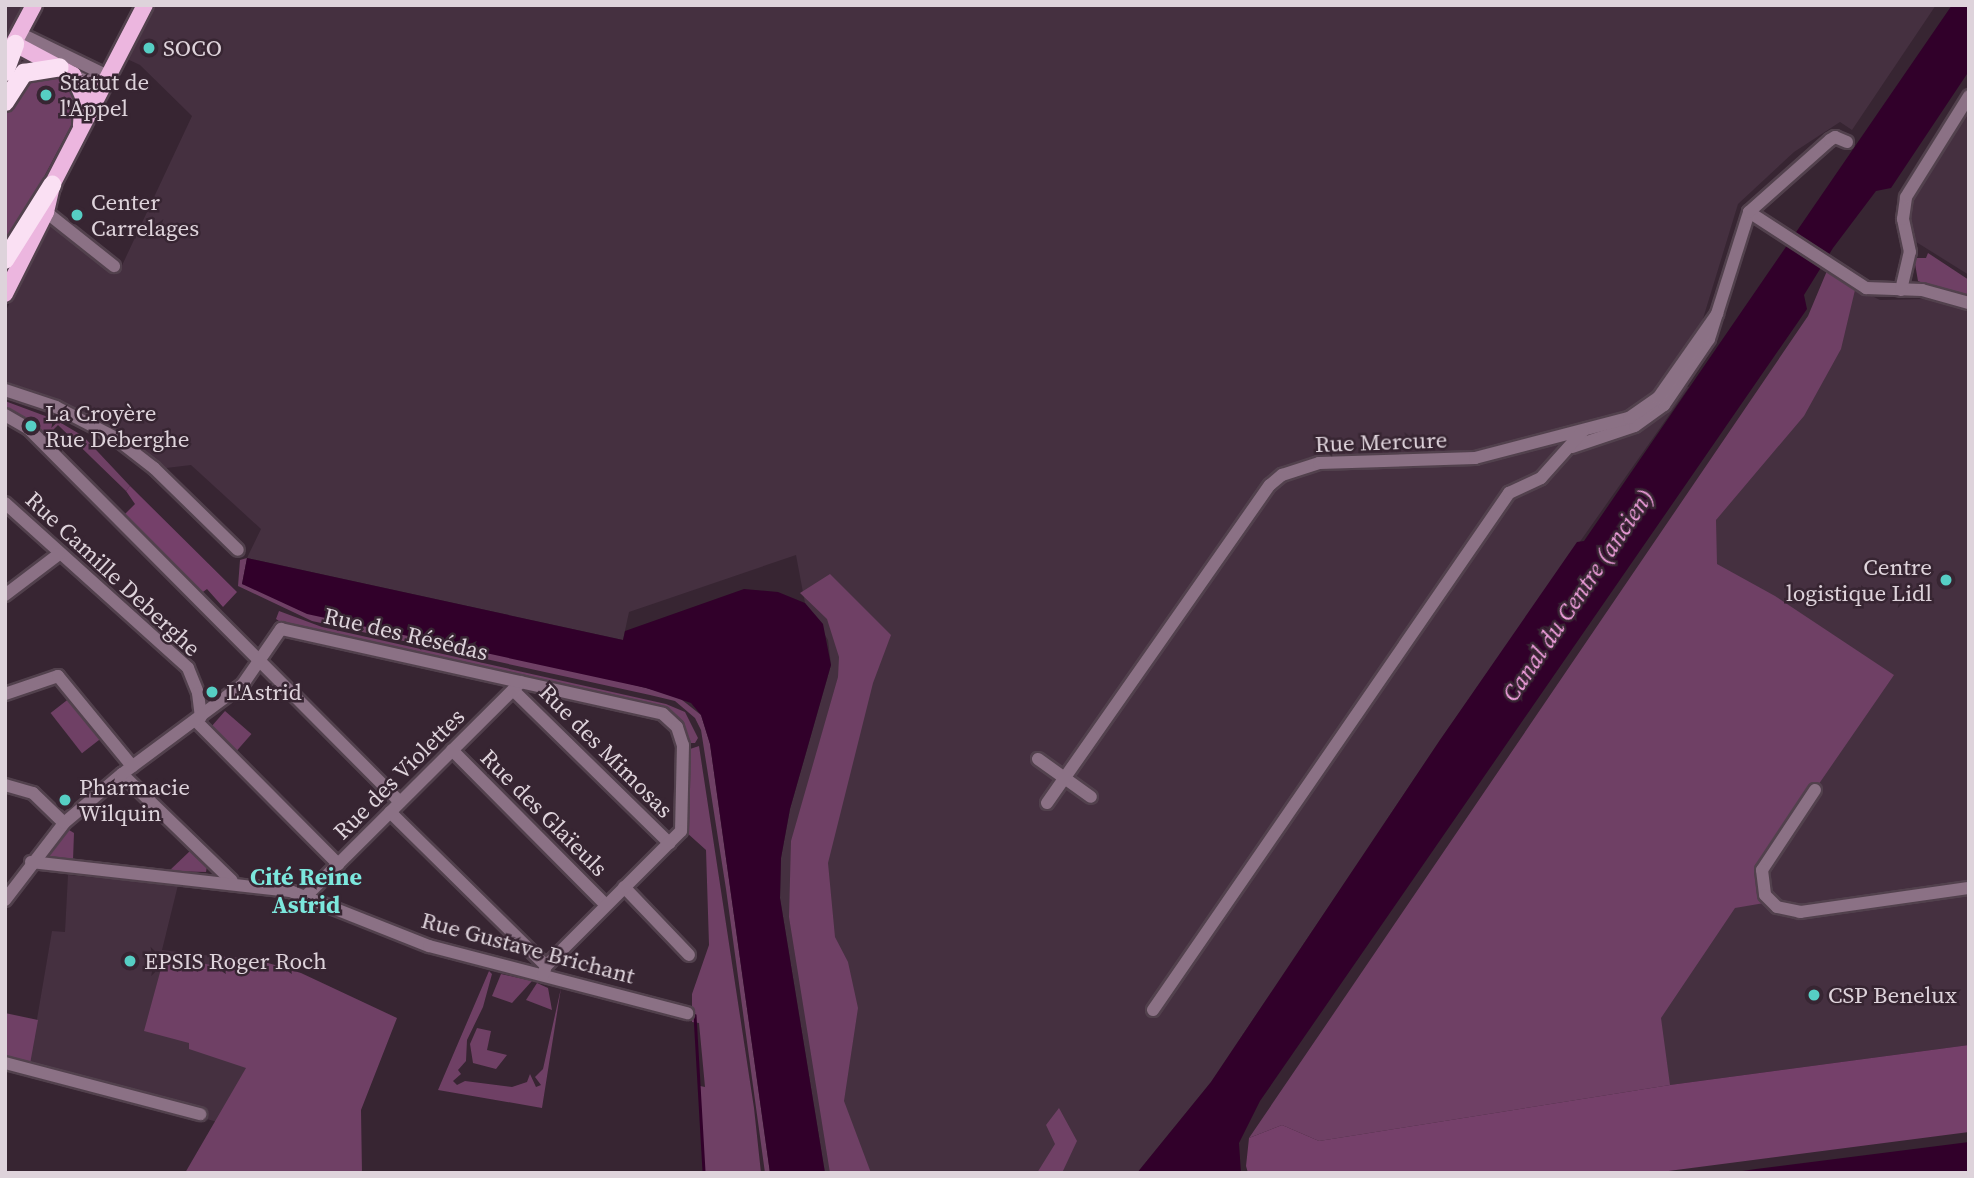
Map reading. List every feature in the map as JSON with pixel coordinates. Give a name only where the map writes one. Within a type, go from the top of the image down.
[{"type":"highway","points":[[5,72],[14,45]]},
{"type":"highway","points":[[5,102],[24,73],[66,71]]},
{"type":"highway","points":[[8,257],[52,185]]},
{"type":"main road","points":[[34,5],[14,45],[66,71],[83,96],[81,126]]},
{"type":"main road","points":[[5,294],[46,212],[52,185],[145,5]]},
{"type":"street","points":[[14,45],[110,77]]},
{"type":"street","points":[[66,71],[86,81],[110,77]]},
{"type":"street","points":[[1901,290],[1910,253],[1903,219],[1906,197],[1969,96]]},
{"type":"street","points":[[1847,142],[1835,137],[1830,140],[1749,212],[1866,288],[1948,294],[1969,303]]},
{"type":"street","points":[[46,212],[114,266]]},
{"type":"street","name":"Rue Mercure","points":[[1559,458],[1582,441],[1635,426],[1657,413],[1702,351],[1717,314],[1749,212]]},
{"type":"street","name":"Rue Mercure","points":[[1047,803],[1270,485],[1282,475],[1319,463],[1475,458],[1629,418],[1649,407],[1717,314]]},
{"type":"street","points":[[5,390],[56,407],[114,437],[154,468],[238,550]]},
{"type":"street","name":"Rue Camille Deberghe","points":[[5,415],[29,429],[400,802]]},
{"type":"street","points":[[1153,1010],[1509,493],[1541,478],[1583,431]]},
{"type":"street","name":"Rue Camille Deberghe","points":[[5,503],[188,668],[198,693],[199,719]]},
{"type":"street","points":[[5,595],[59,554]]},
{"type":"street","name":"Rue des Résédas","points":[[260,663],[274,633],[281,629],[517,686],[663,714],[677,727],[683,745],[684,820],[669,843],[544,970]]},
{"type":"street","points":[[5,900],[31,862],[64,823],[127,770],[243,684],[260,663]]},
{"type":"street","points":[[5,694],[58,676],[127,770],[232,881]]},
{"type":"street","name":"Rue des Violettes","points":[[306,896],[517,686]]},
{"type":"street","name":"Rue des Mimosas","points":[[517,686],[669,843]]},
{"type":"street","points":[[199,719],[338,864]]},
{"type":"street","name":"Rue des Glaïeuls","points":[[452,750],[606,905]]},
{"type":"street","points":[[1038,759],[1091,797]]},
{"type":"street","points":[[5,785],[33,793],[64,823]]},
{"type":"street","points":[[1815,790],[1762,870],[1765,895],[1777,906],[1800,912],[1969,888]]},
{"type":"street","points":[[390,812],[544,970]]},
{"type":"street","name":"Rue Gustave Brichant","points":[[31,862],[232,881],[306,896],[429,946],[544,970],[687,1013]]},
{"type":"street","points":[[624,887],[689,955]]},
{"type":"street","points":[[5,1063],[200,1114]]},
{"type":"shaded area","points":[[5,5],[25,5],[5,47]]},
{"type":"shaded area","points":[[148,5],[1936,5],[1852,130],[1840,122],[1794,152],[1738,204],[1702,322],[1664,379],[1689,387],[1440,740],[1211,1082],[1137,1173],[825,1173],[780,898],[781,858],[790,809],[831,665],[828,640],[805,603],[796,555],[629,612],[623,640],[247,558],[261,529],[191,465],[166,468],[116,428],[69,405],[5,381],[5,312],[51,226],[118,274],[192,116],[140,65],[125,58]]},
{"type":"shaded area","points":[[56,74],[76,95],[75,118],[5,251],[5,113],[14,94],[33,75]]},
{"type":"shaded area","points":[[1969,111],[1969,275],[1913,240],[1908,214],[1918,182]]},
{"type":"shaded area","points":[[1928,253],[1969,280],[1969,303],[1918,281],[1914,258],[1926,258]]},
{"type":"shaded area","points":[[1829,266],[1855,290],[1841,349],[1804,416],[1716,520],[1717,564],[1775,596],[1894,675],[1765,862],[1770,902],[1735,908],[1661,1018],[1670,1085],[1319,1141],[1282,1125],[1249,1138],[1808,316]]},
{"type":"shaded area","points":[[1844,282],[1880,300],[1926,299],[1928,287],[1969,292],[1969,1045],[1670,1085],[1319,1141]]},
{"type":"shaded area","points":[[5,401],[56,420],[83,436],[130,486],[126,491],[58,425],[46,437],[5,406]]},
{"type":"shaded area","points":[[130,486],[237,592],[223,607],[207,589],[200,594],[123,516],[135,504],[126,491]]},
{"type":"shaded area","points":[[247,558],[242,584],[677,696],[701,715],[710,744],[770,1173],[765,1173],[726,889],[701,730],[695,718],[675,701],[312,621],[238,586],[240,560]]},
{"type":"shaded area","points":[[830,574],[891,635],[873,683],[828,863],[835,937],[848,962],[858,1008],[844,1101],[871,1173],[830,1173],[789,917],[791,841],[838,677],[839,657],[827,619],[800,593]]},
{"type":"shaded area","points":[[279,611],[322,627],[666,704],[685,712],[698,738],[695,743],[686,743],[672,715],[285,625],[276,619]]},
{"type":"shaded area","points":[[75,694],[106,734],[82,753],[51,713]]},
{"type":"shaded area","points":[[225,711],[251,734],[237,751],[211,728]]},
{"type":"shaded area","points":[[699,746],[754,1108],[761,1173],[704,1173],[700,1086],[705,1087],[699,1023],[692,1022],[692,994],[709,945],[706,850],[686,832],[687,750]]},
{"type":"shaded area","points":[[69,830],[74,833],[73,860],[50,858],[48,852]]},
{"type":"shaded area","points":[[191,850],[207,866],[206,872],[169,871]]},
{"type":"shaded area","points":[[68,875],[178,885],[162,950],[212,956],[210,966],[247,1068],[217,1122],[29,1066],[52,931],[65,932]]},
{"type":"shaded area","points":[[165,954],[210,965],[212,956],[255,959],[301,973],[397,1018],[361,1110],[362,1173],[185,1173],[246,1068],[189,1049],[189,1043],[144,1031]]},
{"type":"shaded area","points":[[489,971],[492,974],[483,1007],[467,1040],[466,1061],[458,1070],[461,1074],[453,1081],[457,1085],[465,1081],[512,1087],[527,1082],[530,1074],[536,1087],[541,1085],[535,1077],[543,1069],[561,988],[542,1108],[438,1090]]},
{"type":"shaded area","points":[[501,974],[532,981],[512,1003],[492,996]]},
{"type":"shaded area","points":[[537,983],[548,988],[552,1010],[526,1000]]},
{"type":"shaded area","points":[[5,1013],[38,1020],[30,1064],[5,1057]]},
{"type":"shaded area","points":[[477,1028],[491,1031],[487,1050],[507,1055],[496,1069],[473,1063],[470,1044]]},
{"type":"shaded area","points":[[1969,1045],[1969,1132],[1653,1173],[1248,1173],[1246,1166],[1249,1138],[1282,1125],[1319,1141],[1670,1085]]},
{"type":"shaded area","points":[[1059,1108],[1077,1141],[1062,1173],[1037,1173],[1055,1144],[1046,1125]]},
{"type":"water","name":"Canal du Centre (ancien)","points":[[1952,5],[1969,5],[1969,71],[1891,188],[1876,191],[1833,248],[1804,295],[1807,309],[1260,1101],[1239,1143],[1241,1173],[1137,1173],[1211,1082],[1440,740],[1577,542],[1584,541]]},
{"type":"water","points":[[247,558],[623,640],[625,631],[744,589],[778,592],[805,603],[823,624],[831,665],[790,809],[781,858],[780,898],[825,1173],[770,1173],[710,744],[701,715],[691,703],[646,688],[307,614],[242,584]]},
{"type":"water","points":[[1969,1142],[1969,1173],[1729,1173],[1756,1169]]},
{"type":"waterway","points":[[695,1015],[704,1173]]},
{"type":"place","name":"SOCO","points":[[149,48]]},
{"type":"place","name":"Statut de l'Appel","points":[[46,95]]},
{"type":"place","name":"Center Carrelages","points":[[77,215]]},
{"type":"place","name":"La Croyère Rue Deberghe","points":[[31,426]]},
{"type":"place","name":"Centre logistique Lidl","points":[[1946,580]]},
{"type":"place","name":"L'Astrid","points":[[212,692]]},
{"type":"place","name":"Pharmacie Wilquin","points":[[65,800]]},
{"type":"place","name":"EPSIS Roger Roch","points":[[130,961]]},
{"type":"place","name":"CSP Benelux","points":[[1814,995]]},
{"type":"district","name":"Cité Reine Astrid","points":[[306,891]]}]
